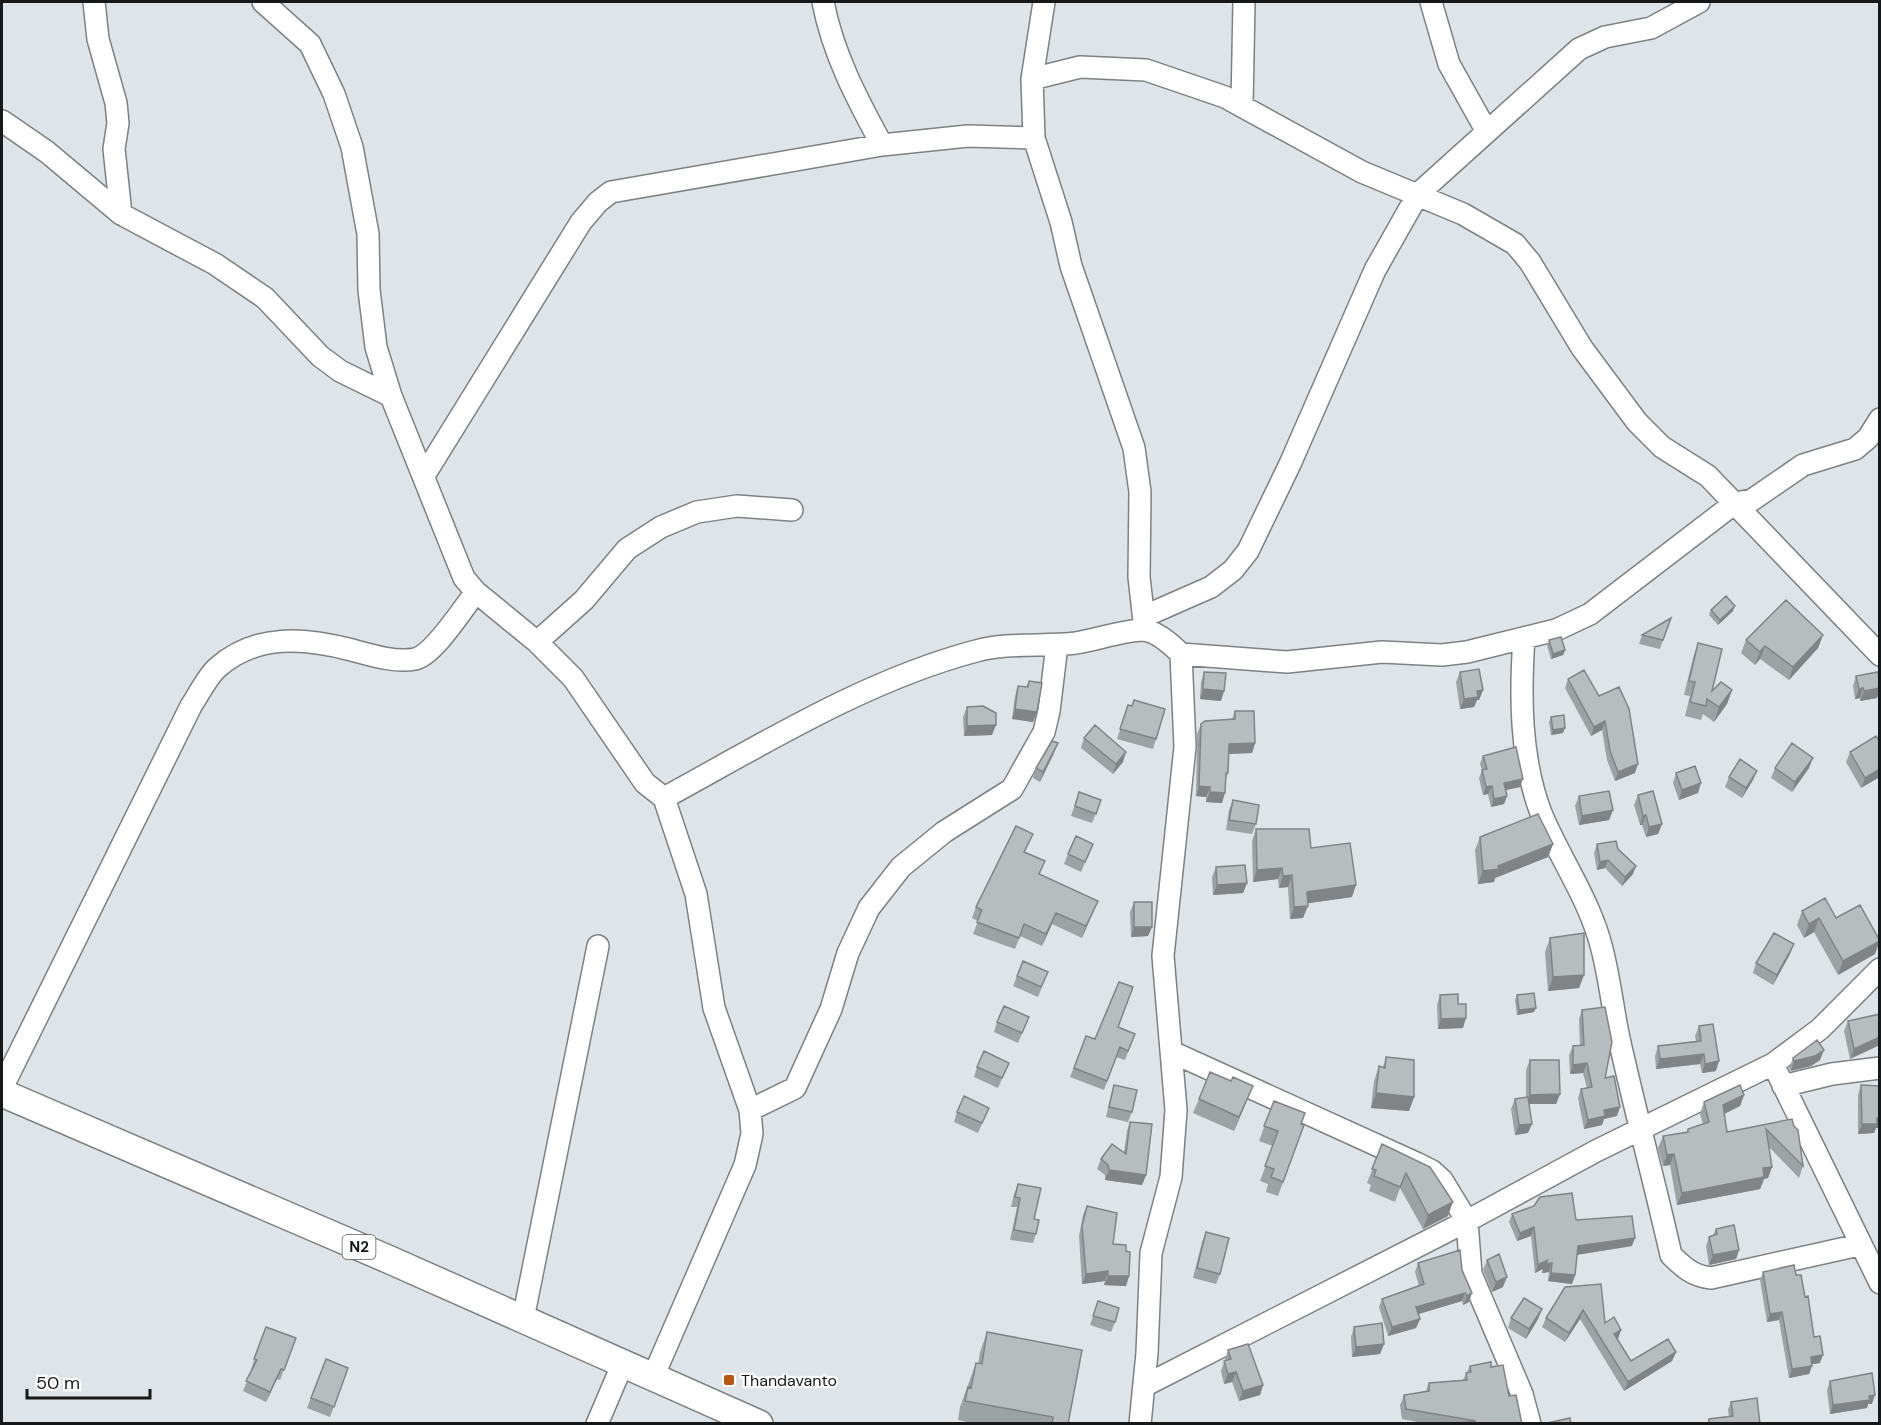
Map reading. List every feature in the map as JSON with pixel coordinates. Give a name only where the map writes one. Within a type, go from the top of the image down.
[{"type":"main road","name":"N2","points":[[2,1090],[759,1424]]},
{"type":"street","points":[[94,2],[98,39],[116,103],[118,123],[114,149],[121,213]]},
{"type":"street","points":[[263,2],[310,44],[334,94],[352,147],[368,234],[369,290],[376,347],[391,396],[425,474],[464,578],[476,592],[537,642],[573,678],[645,783],[664,798],[696,894],[714,1008],[727,1052],[750,1110],[753,1134],[745,1165],[653,1377]]},
{"type":"street","points":[[823,2],[836,51],[854,93],[882,145]]},
{"type":"street","points":[[1044,2],[1032,79],[1034,138],[1071,266],[1134,448],[1140,492],[1139,577],[1145,623],[1181,654],[1287,662],[1382,652],[1442,655],[1467,652],[1572,624],[1590,614],[1735,503],[1752,500],[1803,465],[1855,449],[1868,438],[1880,419]]},
{"type":"street","points":[[1242,106],[1244,2]]},
{"type":"street","points":[[1431,2],[1449,64],[1487,132]]},
{"type":"street","points":[[664,798],[804,721],[874,687],[976,651],[1004,645],[1057,645],[1145,623],[1211,587],[1233,570],[1248,551],[1290,464],[1375,270],[1418,194],[1579,49],[1605,37],[1651,28],[1699,2]]},
{"type":"street","points":[[1032,79],[1080,67],[1146,70],[1225,97],[1362,172],[1463,214],[1515,244],[1530,262],[1582,348],[1637,422],[1662,447],[1708,476],[1880,655]]},
{"type":"street","points":[[2,121],[47,152],[121,213],[235,278],[265,298],[320,356],[340,371],[391,396]]},
{"type":"street","points":[[425,474],[467,409],[525,309],[581,222],[598,202],[611,192],[882,145],[968,136],[1034,138]]},
{"type":"street","points":[[537,642],[584,600],[627,549],[661,527],[698,512],[737,506],[792,510]]},
{"type":"street","points":[[2,1090],[191,706],[217,668],[249,650],[282,640],[319,642],[367,654],[416,659],[430,650],[476,592]]},
{"type":"street","points":[[1524,638],[1521,680],[1525,743],[1532,785],[1542,814],[1593,919],[1602,949],[1620,1042],[1671,1255],[1698,1277],[1711,1278],[1859,1245]]},
{"type":"street","points":[[750,1110],[795,1088],[831,1009],[848,953],[869,908],[901,867],[944,832],[1012,789],[1044,732],[1049,711],[1057,645]]},
{"type":"street","points":[[1140,1424],[1151,1252],[1171,1177],[1176,1110],[1163,956],[1185,747],[1181,654]]},
{"type":"street","points":[[523,1319],[598,946]]},
{"type":"street","points":[[1144,1386],[1641,1129],[1773,1064],[1820,1029],[1880,969]]},
{"type":"street","points":[[1172,1052],[1432,1171],[1442,1180],[1467,1221],[1471,1274],[1522,1394],[1530,1424]]},
{"type":"street","points":[[1773,1064],[1859,1245],[1880,1283]]},
{"type":"street","points":[[1783,1086],[1832,1074],[1880,1068]]},
{"type":"street","points":[[597,1424],[622,1363]]},
{"type":"building","points":[[1726,596],[1735,606],[1720,620],[1711,610]]},
{"type":"building","points":[[1786,600],[1823,635],[1793,667],[1765,646],[1760,652],[1746,640]]},
{"type":"building","points":[[1671,618],[1663,640],[1642,635]]},
{"type":"building","points":[[1561,637],[1565,650],[1553,654],[1549,640]]},
{"type":"building","points":[[1698,643],[1722,649],[1712,691],[1721,682],[1732,690],[1719,707],[1707,699],[1706,706],[1690,702],[1695,682],[1689,681]]},
{"type":"building","points":[[1479,669],[1483,690],[1477,691],[1478,697],[1464,699],[1460,672]]},
{"type":"building","points":[[1584,670],[1599,696],[1619,687],[1629,709],[1638,764],[1618,772],[1610,751],[1605,721],[1594,727],[1568,679]]},
{"type":"building","points":[[1204,672],[1226,673],[1224,691],[1203,689]]},
{"type":"building","points":[[1878,672],[1880,688],[1864,691],[1863,688],[1859,689],[1856,676]]},
{"type":"building","points":[[1029,681],[1042,683],[1037,712],[1015,709],[1018,686],[1028,687]]},
{"type":"building","points":[[1134,700],[1165,709],[1156,739],[1120,729],[1128,705],[1132,706]]},
{"type":"building","points":[[983,706],[996,713],[996,725],[967,726],[967,707]]},
{"type":"building","points":[[1235,711],[1254,711],[1255,743],[1229,744],[1225,793],[1210,792],[1210,787],[1199,786],[1201,724],[1205,721],[1235,719]]},
{"type":"building","points":[[1564,715],[1565,728],[1553,730],[1551,717]]},
{"type":"building","points":[[1095,725],[1126,752],[1116,764],[1084,738]]},
{"type":"building","points":[[1876,736],[1880,743],[1880,769],[1865,778],[1850,752]]},
{"type":"building","points":[[1052,741],[1058,743],[1043,772],[1036,768]]},
{"type":"building","points":[[1792,743],[1813,758],[1795,782],[1775,768]]},
{"type":"building","points":[[1516,747],[1523,779],[1504,783],[1507,796],[1494,799],[1492,786],[1486,787],[1482,770],[1487,769],[1483,756]]},
{"type":"building","points":[[1740,759],[1757,771],[1746,788],[1729,777]]},
{"type":"building","points":[[1695,766],[1701,783],[1682,790],[1676,773]]},
{"type":"building","points":[[1609,791],[1613,810],[1582,816],[1579,796]]},
{"type":"building","points":[[1653,791],[1662,824],[1649,827],[1646,815],[1643,816],[1638,795]]},
{"type":"building","points":[[1079,792],[1101,800],[1096,814],[1075,806]]},
{"type":"building","points":[[1233,800],[1259,805],[1256,824],[1229,820]]},
{"type":"building","points":[[1538,814],[1553,844],[1498,866],[1499,869],[1483,871],[1480,837]]},
{"type":"building","points":[[1016,826],[1033,834],[1024,852],[1045,861],[1039,874],[1098,901],[1086,926],[1056,913],[1046,934],[1024,924],[1019,938],[977,922],[982,910],[976,907]]},
{"type":"building","points":[[1256,829],[1309,829],[1311,848],[1350,843],[1356,885],[1307,892],[1308,906],[1294,907],[1292,875],[1283,876],[1282,868],[1257,870]]},
{"type":"building","points":[[1076,836],[1093,844],[1085,862],[1068,854]]},
{"type":"building","points":[[1616,841],[1618,849],[1636,866],[1625,877],[1608,860],[1600,862],[1597,844]]},
{"type":"building","points":[[1245,865],[1247,883],[1217,885],[1216,867]]},
{"type":"building","points":[[1825,898],[1836,918],[1860,905],[1880,941],[1843,961],[1819,918],[1809,924],[1802,911]]},
{"type":"building","points":[[1134,902],[1152,902],[1152,927],[1134,927]]},
{"type":"building","points":[[1584,933],[1584,975],[1553,977],[1550,938]]},
{"type":"building","points":[[1774,933],[1794,944],[1777,975],[1756,963]]},
{"type":"building","points":[[1023,961],[1048,972],[1041,987],[1017,976]]},
{"type":"building","points":[[1119,982],[1133,987],[1118,1027],[1135,1034],[1128,1051],[1120,1047],[1107,1081],[1074,1068],[1086,1036],[1095,1039]]},
{"type":"building","points":[[1534,993],[1536,1008],[1519,1010],[1517,995]]},
{"type":"building","points":[[1458,994],[1458,1004],[1466,1004],[1466,1018],[1441,1019],[1440,995]]},
{"type":"building","points":[[1004,1006],[1029,1017],[1022,1033],[997,1022]]},
{"type":"building","points":[[1605,1007],[1612,1042],[1605,1078],[1614,1076],[1620,1107],[1604,1110],[1605,1116],[1588,1120],[1581,1089],[1592,1087],[1587,1063],[1573,1065],[1573,1046],[1584,1045],[1582,1010]]},
{"type":"building","points":[[1880,1014],[1880,1037],[1854,1049],[1848,1021]]},
{"type":"building","points":[[1713,1024],[1719,1061],[1705,1064],[1704,1054],[1660,1059],[1658,1046],[1701,1041],[1699,1026]]},
{"type":"building","points":[[1817,1040],[1824,1050],[1815,1056],[1794,1061],[1793,1058]]},
{"type":"building","points":[[984,1051],[1009,1063],[1002,1078],[977,1067]]},
{"type":"building","points":[[1386,1057],[1414,1060],[1414,1097],[1376,1093],[1379,1066],[1385,1068]]},
{"type":"building","points":[[1530,1060],[1559,1060],[1560,1094],[1530,1095]]},
{"type":"building","points":[[1210,1072],[1231,1081],[1233,1077],[1253,1086],[1239,1117],[1199,1099]]},
{"type":"building","points":[[1114,1085],[1137,1090],[1132,1112],[1109,1107]]},
{"type":"building","points":[[1740,1085],[1744,1095],[1723,1105],[1727,1132],[1792,1119],[1798,1130],[1803,1166],[1766,1129],[1772,1167],[1763,1168],[1764,1177],[1682,1193],[1674,1154],[1667,1155],[1663,1136],[1688,1132],[1688,1129],[1709,1122],[1704,1102]]},
{"type":"building","points":[[1861,1085],[1880,1086],[1880,1118],[1877,1118],[1877,1124],[1862,1124]]},
{"type":"building","points":[[964,1096],[989,1108],[982,1123],[957,1112]]},
{"type":"building","points":[[1528,1097],[1532,1124],[1519,1125],[1515,1099]]},
{"type":"building","points":[[1274,1101],[1305,1113],[1301,1124],[1304,1125],[1283,1182],[1271,1177],[1274,1169],[1265,1166],[1278,1131],[1264,1126]]},
{"type":"building","points":[[1130,1122],[1152,1124],[1146,1175],[1109,1170],[1108,1165],[1101,1159],[1112,1144],[1126,1154]]},
{"type":"building","points":[[1382,1144],[1430,1167],[1453,1202],[1428,1215],[1406,1173],[1400,1187],[1374,1176],[1376,1170],[1372,1169]]},
{"type":"building","points":[[1018,1184],[1041,1188],[1034,1219],[1039,1220],[1036,1234],[1014,1230],[1020,1198],[1015,1197]]},
{"type":"building","points":[[1572,1193],[1576,1220],[1632,1216],[1635,1238],[1578,1246],[1575,1275],[1551,1273],[1552,1263],[1545,1264],[1548,1260],[1538,1265],[1534,1227],[1520,1233],[1512,1214],[1534,1206],[1540,1197]]},
{"type":"building","points":[[1087,1206],[1117,1213],[1113,1244],[1126,1245],[1126,1251],[1130,1252],[1129,1276],[1108,1276],[1108,1271],[1086,1274],[1082,1226]]},
{"type":"building","points":[[1734,1225],[1739,1250],[1713,1255],[1709,1237],[1717,1234],[1716,1229]]},
{"type":"building","points":[[1206,1232],[1229,1238],[1220,1274],[1197,1268]]},
{"type":"building","points":[[1460,1250],[1462,1270],[1472,1293],[1416,1307],[1420,1319],[1392,1327],[1382,1299],[1424,1284],[1418,1263]]},
{"type":"building","points":[[1499,1254],[1507,1277],[1496,1282],[1487,1260]]},
{"type":"building","points":[[1794,1265],[1796,1275],[1801,1275],[1805,1297],[1808,1296],[1814,1337],[1820,1336],[1823,1355],[1811,1357],[1812,1366],[1792,1369],[1782,1312],[1770,1314],[1763,1272]]},
{"type":"building","points":[[1601,1284],[1605,1323],[1614,1317],[1621,1330],[1614,1334],[1631,1361],[1668,1339],[1676,1352],[1628,1382],[1583,1310],[1569,1333],[1546,1318],[1565,1287]]},
{"type":"building","points":[[1524,1298],[1542,1309],[1529,1329],[1511,1318]]},
{"type":"building","points":[[1098,1301],[1119,1308],[1115,1322],[1093,1316]]},
{"type":"building","points":[[1382,1323],[1384,1344],[1356,1347],[1354,1327]]},
{"type":"building","points":[[266,1327],[296,1338],[284,1370],[281,1369],[270,1392],[246,1381],[257,1360],[254,1359]]},
{"type":"building","points":[[987,1332],[1082,1350],[1068,1424],[1052,1424],[1053,1417],[965,1401],[968,1387],[971,1388],[976,1363],[982,1364]]},
{"type":"building","points":[[1248,1344],[1263,1385],[1243,1391],[1236,1372],[1228,1374],[1224,1361],[1231,1359],[1228,1350]]},
{"type":"building","points":[[326,1359],[348,1368],[334,1407],[311,1398]]},
{"type":"building","points":[[1491,1362],[1491,1367],[1503,1365],[1509,1396],[1516,1395],[1522,1424],[1452,1424],[1476,1421],[1406,1409],[1404,1395],[1429,1391],[1429,1383],[1467,1380],[1466,1373],[1471,1372],[1470,1366]]},
{"type":"building","points":[[1872,1373],[1875,1395],[1869,1396],[1870,1400],[1833,1405],[1830,1381]]},
{"type":"building","points":[[1757,1398],[1760,1424],[1709,1424],[1709,1419],[1733,1416],[1731,1402]]},
{"type":"building","points":[[1570,1418],[1571,1424],[1543,1424]]},
{"type":"place","name":"Thandavanto","points":[[729,1380]]}]
